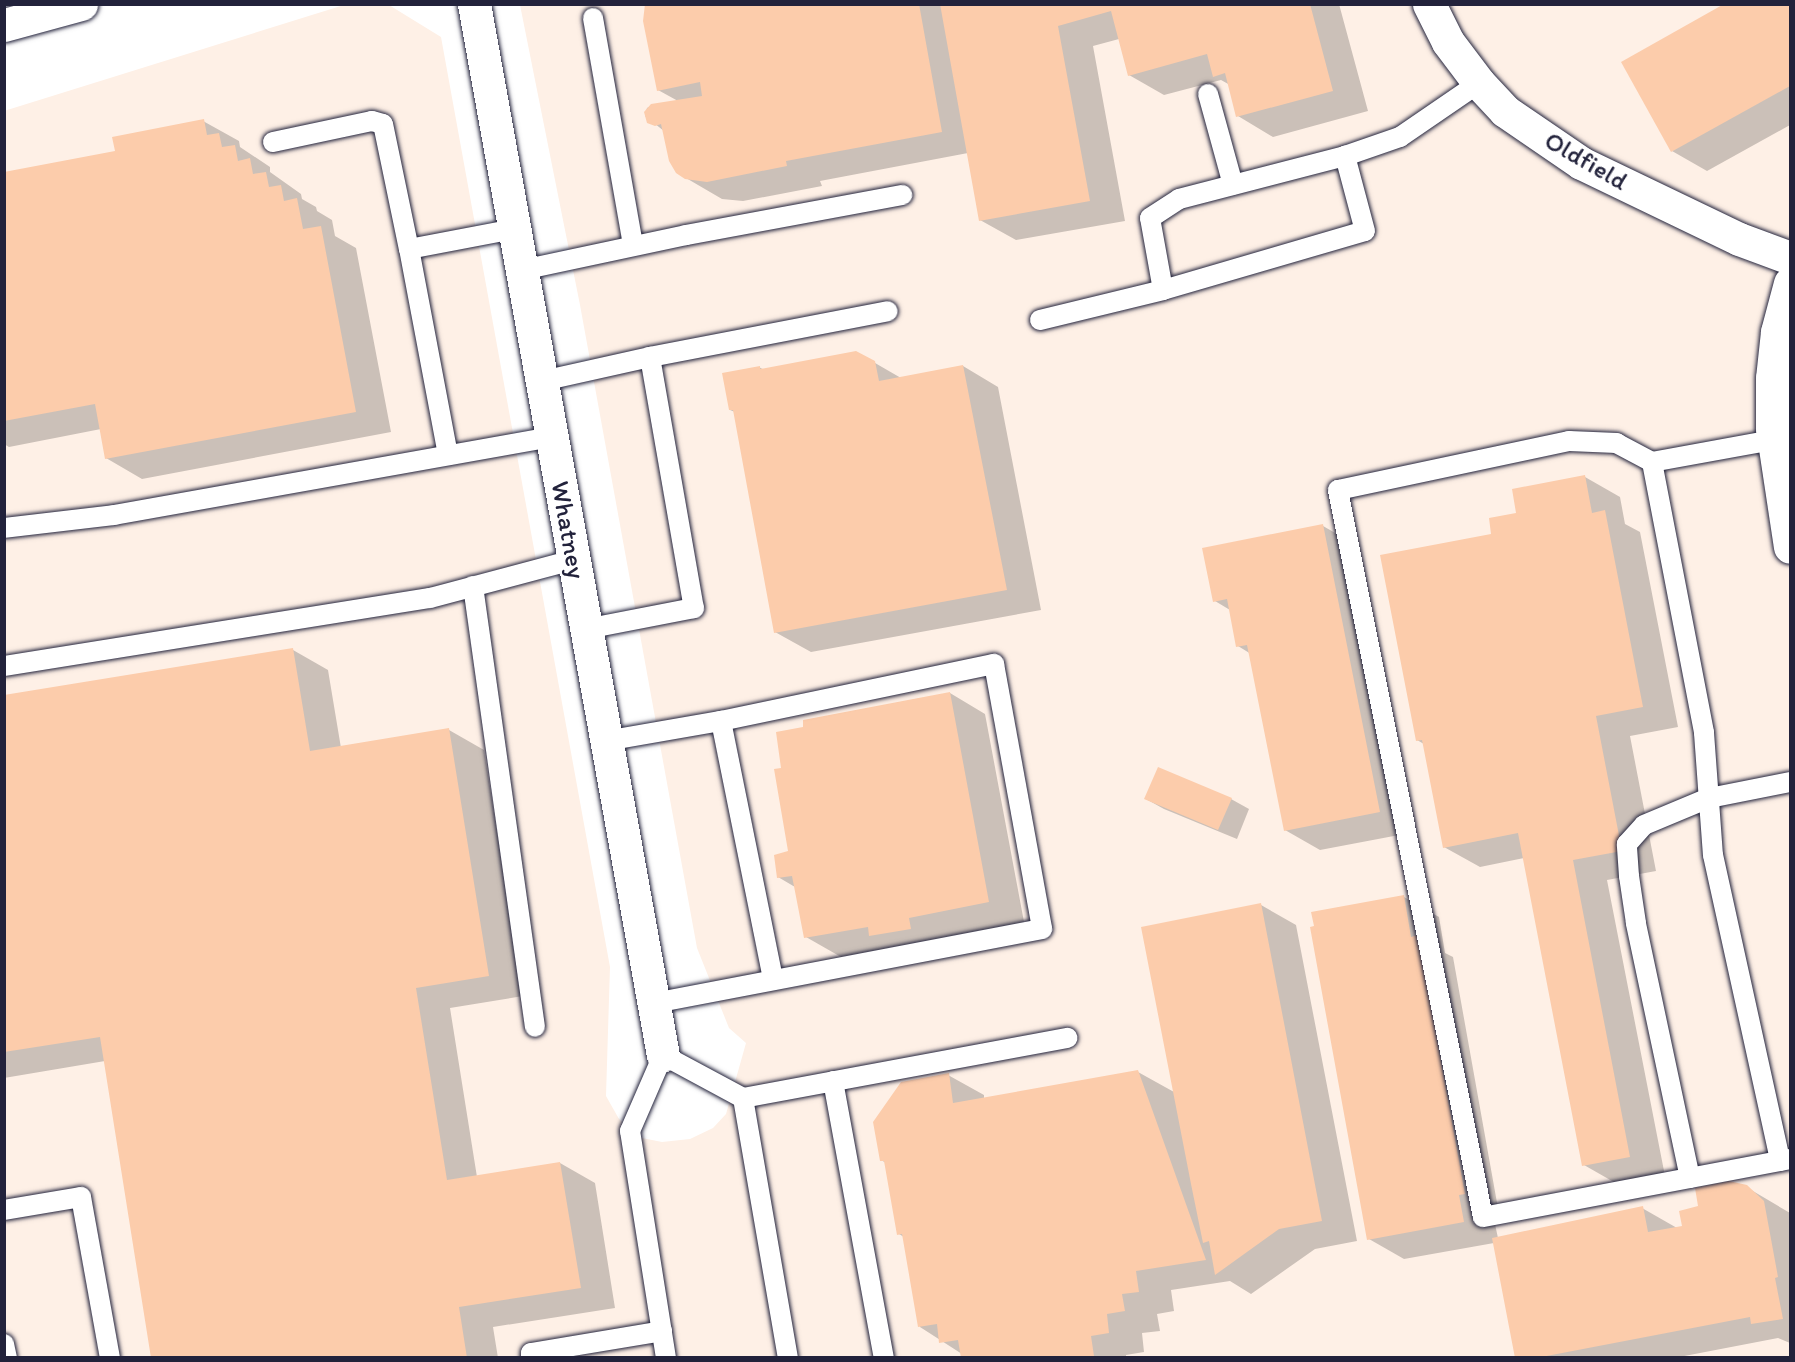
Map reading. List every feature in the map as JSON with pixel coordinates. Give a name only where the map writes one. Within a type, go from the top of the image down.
[{"type":"street","points":[[4,25],[81,4]]},
{"type":"street","name":"Whatney","points":[[474,4],[663,1054]]},
{"type":"street","name":"Oldfield","points":[[1429,4],[1448,42],[1479,83],[1505,111],[1581,163],[1739,239],[1791,258]]},
{"type":"street","points":[[1791,283],[1777,332],[1772,378],[1773,440],[1791,547]]},
{"type":"lane","points":[[593,18],[633,246]]},
{"type":"lane","points":[[1163,290],[1150,218],[1179,199],[1345,156],[1400,137],[1479,83]]},
{"type":"lane","points":[[1208,94],[1233,185]]},
{"type":"lane","points":[[273,142],[372,121],[382,124],[409,249],[448,455]]},
{"type":"lane","points":[[1040,320],[1163,290],[1365,231],[1345,156]]},
{"type":"lane","points":[[522,270],[633,246],[902,195]]},
{"type":"lane","points":[[409,249],[514,229]]},
{"type":"lane","points":[[542,381],[650,357],[888,312]]},
{"type":"lane","points":[[586,629],[693,608],[650,357]]},
{"type":"lane","points":[[4,528],[114,515],[552,437]]},
{"type":"lane","points":[[1652,462],[1704,733],[1713,855],[1785,1160],[1483,1217],[1338,490],[1569,441],[1617,443],[1652,462],[1773,440]]},
{"type":"lane","points":[[4,666],[430,597],[573,560]]},
{"type":"lane","points":[[473,586],[535,1027]]},
{"type":"lane","points":[[606,741],[721,721],[994,664],[1042,930],[653,1003]]},
{"type":"lane","points":[[721,721],[773,980]]},
{"type":"lane","points":[[1690,1178],[1636,923],[1629,876],[1628,844],[1644,825],[1709,798],[1791,782]]},
{"type":"lane","points":[[666,1358],[630,1131],[663,1054],[743,1098],[1068,1038]]},
{"type":"lane","points":[[833,1081],[884,1358]]},
{"type":"lane","points":[[743,1098],[788,1358]]},
{"type":"lane","points":[[4,1210],[81,1197],[110,1358]]},
{"type":"lane","points":[[531,1358],[531,1353],[662,1331]]},
{"type":"lane","points":[[4,1344],[7,1358]]},
{"type":"shaded area","points":[[344,5],[389,5],[441,37],[610,967],[606,1096],[619,1119],[642,1138],[662,1142],[690,1139],[713,1128],[726,1114],[746,1043],[729,1028],[697,948],[580,305],[520,5],[1790,5],[1790,1357],[5,1357],[4,111]]},
{"type":"building","points":[[645,4],[919,4],[942,132],[786,161],[787,166],[707,182],[685,179],[676,173],[669,161],[661,124],[655,126],[647,123],[644,112],[651,104],[702,96],[700,82],[657,91],[643,21]]},
{"type":"building","points":[[940,4],[1310,4],[1333,91],[1236,117],[1225,73],[1213,77],[1207,54],[1128,76],[1111,11],[1058,26],[1090,201],[979,221]]},
{"type":"building","points":[[1724,4],[1790,4],[1790,86],[1671,152],[1621,62]]},
{"type":"building","points":[[204,119],[207,135],[219,133],[222,147],[235,145],[238,161],[250,158],[253,174],[266,172],[269,187],[281,185],[284,201],[297,198],[303,229],[321,226],[356,412],[105,459],[95,404],[4,421],[4,172],[115,151],[112,137]]},
{"type":"building","points":[[856,351],[875,361],[879,381],[963,365],[1007,590],[774,633],[733,410],[729,410],[722,373],[760,366],[760,369]]},
{"type":"building","points":[[1585,475],[1592,513],[1605,510],[1643,707],[1596,716],[1622,851],[1573,860],[1630,1157],[1582,1166],[1518,833],[1443,848],[1422,740],[1416,741],[1380,555],[1491,534],[1489,518],[1516,513],[1512,489]]},
{"type":"building","points":[[1323,524],[1380,812],[1284,831],[1247,645],[1236,647],[1227,599],[1213,602],[1202,548]]},
{"type":"building","points":[[293,648],[310,751],[449,728],[489,976],[416,988],[447,1180],[560,1162],[581,1288],[459,1307],[467,1358],[151,1358],[100,1037],[4,1052],[4,695]]},
{"type":"building","points":[[950,692],[989,902],[909,918],[911,929],[869,936],[868,927],[804,938],[792,876],[777,878],[774,855],[788,851],[774,769],[781,768],[776,732],[803,727],[803,720]]},
{"type":"building","points":[[1158,767],[1232,798],[1218,830],[1144,799]]},
{"type":"building","points":[[1404,895],[1411,937],[1418,935],[1465,1194],[1459,1195],[1464,1222],[1367,1240],[1310,927],[1314,926],[1311,912]]},
{"type":"building","points":[[1261,903],[1322,1221],[1279,1229],[1215,1275],[1209,1241],[1203,1243],[1141,927]]},
{"type":"building","points":[[1138,1070],[1206,1260],[1136,1271],[1139,1292],[1122,1294],[1125,1311],[1107,1314],[1109,1333],[1091,1336],[1094,1356],[961,1358],[958,1340],[939,1343],[937,1324],[918,1327],[902,1234],[897,1235],[884,1161],[880,1161],[873,1122],[901,1082],[949,1073],[953,1103]]},
{"type":"building","points":[[1729,1181],[1747,1185],[1764,1201],[1783,1319],[1751,1324],[1750,1317],[1536,1358],[1515,1358],[1492,1238],[1643,1206],[1648,1232],[1682,1226],[1679,1211],[1698,1206],[1695,1188]]}]
